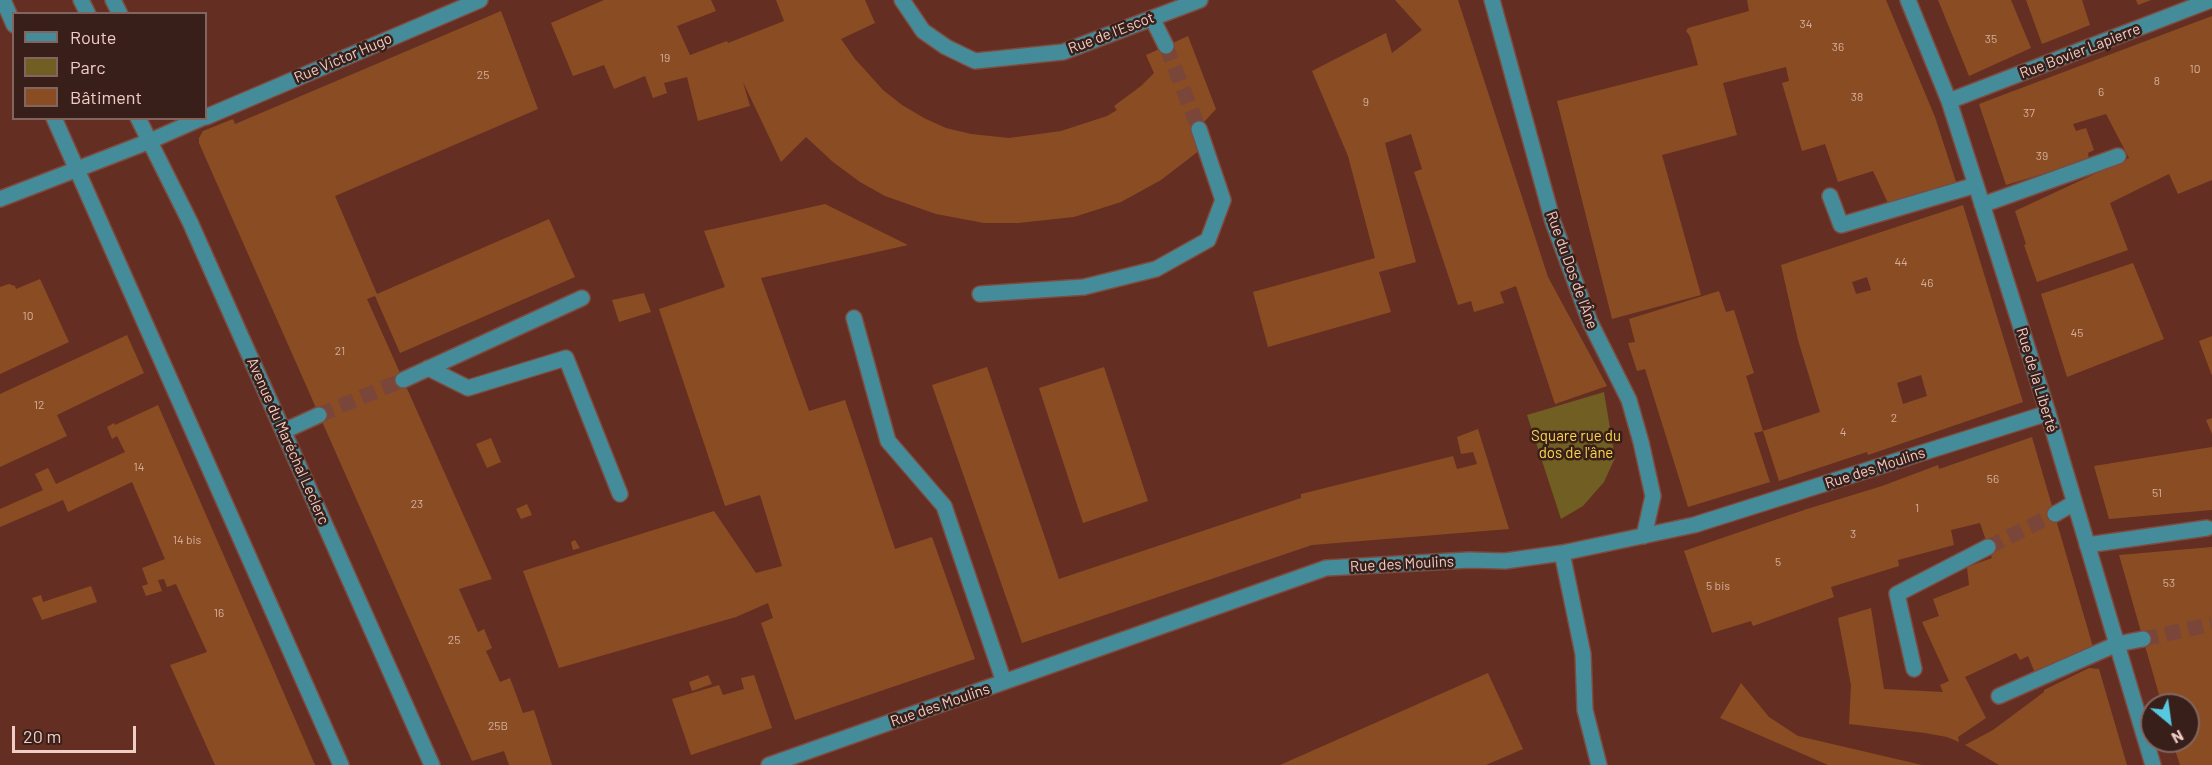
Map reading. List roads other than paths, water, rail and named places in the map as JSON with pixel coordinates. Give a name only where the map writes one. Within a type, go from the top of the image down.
[{"type":"street","points":[[3,0],[12,20]]},
{"type":"street","name":"Rue Victor Hugo","points":[[207,117],[480,0]]},
{"type":"street","name":"Rue de l'Escot","points":[[902,0],[922,31],[946,47],[975,61],[1063,52],[1200,0]]},
{"type":"street","name":"Rue du Dos de l'Âne","points":[[1492,0],[1553,222],[1590,322],[1629,400],[1641,442],[1653,496],[1644,536]]},
{"type":"street","name":"Rue de la Liberté","points":[[1908,0],[1948,101],[1976,185],[2048,413],[2153,765]]},
{"type":"street","name":"Rue Bovier Lapierre","points":[[1948,101],[2211,0]]},
{"type":"street","points":[[1152,18],[1166,46]]},
{"type":"street","points":[[55,120],[341,765]]},
{"type":"street","name":"Avenue du Maréchal Leclerc","points":[[139,120],[190,222],[432,765]]},
{"type":"street","name":"Rue Victor Hugo","points":[[0,199],[199,120]]},
{"type":"street","points":[[980,294],[1084,287],[1156,269],[1208,240],[1223,200],[1199,129]]},
{"type":"street","points":[[1982,205],[2118,156]]},
{"type":"street","points":[[1830,196],[1841,225],[1976,185]]},
{"type":"street","points":[[403,380],[582,298]]},
{"type":"street","points":[[854,318],[888,441],[944,506],[1004,682]]},
{"type":"street","points":[[428,368],[468,388],[566,358],[620,494]]},
{"type":"street","name":"Rue des Moulins","points":[[769,765],[1326,568],[1469,560],[1505,561],[1562,553],[1644,536],[1694,525],[2048,413]]},
{"type":"street","points":[[284,431],[319,415]]},
{"type":"street","points":[[2055,514],[2074,503]]},
{"type":"street","points":[[2087,545],[2207,528]]},
{"type":"street","points":[[1914,669],[1897,594],[1988,547]]},
{"type":"street","points":[[1562,553],[1583,654],[1585,710],[1599,765]]},
{"type":"street","points":[[1999,696],[2117,644],[2143,639]]},
{"type":"tunnel","points":[[1166,46],[1199,129]]},
{"type":"tunnel","points":[[319,415],[403,380]]},
{"type":"tunnel","points":[[1988,547],[2055,514]]},
{"type":"tunnel","points":[[2143,639],[2212,624]]},
{"type":"park label","name":"Square rue du dos de l'âne","points":[[1576,444]]}]
